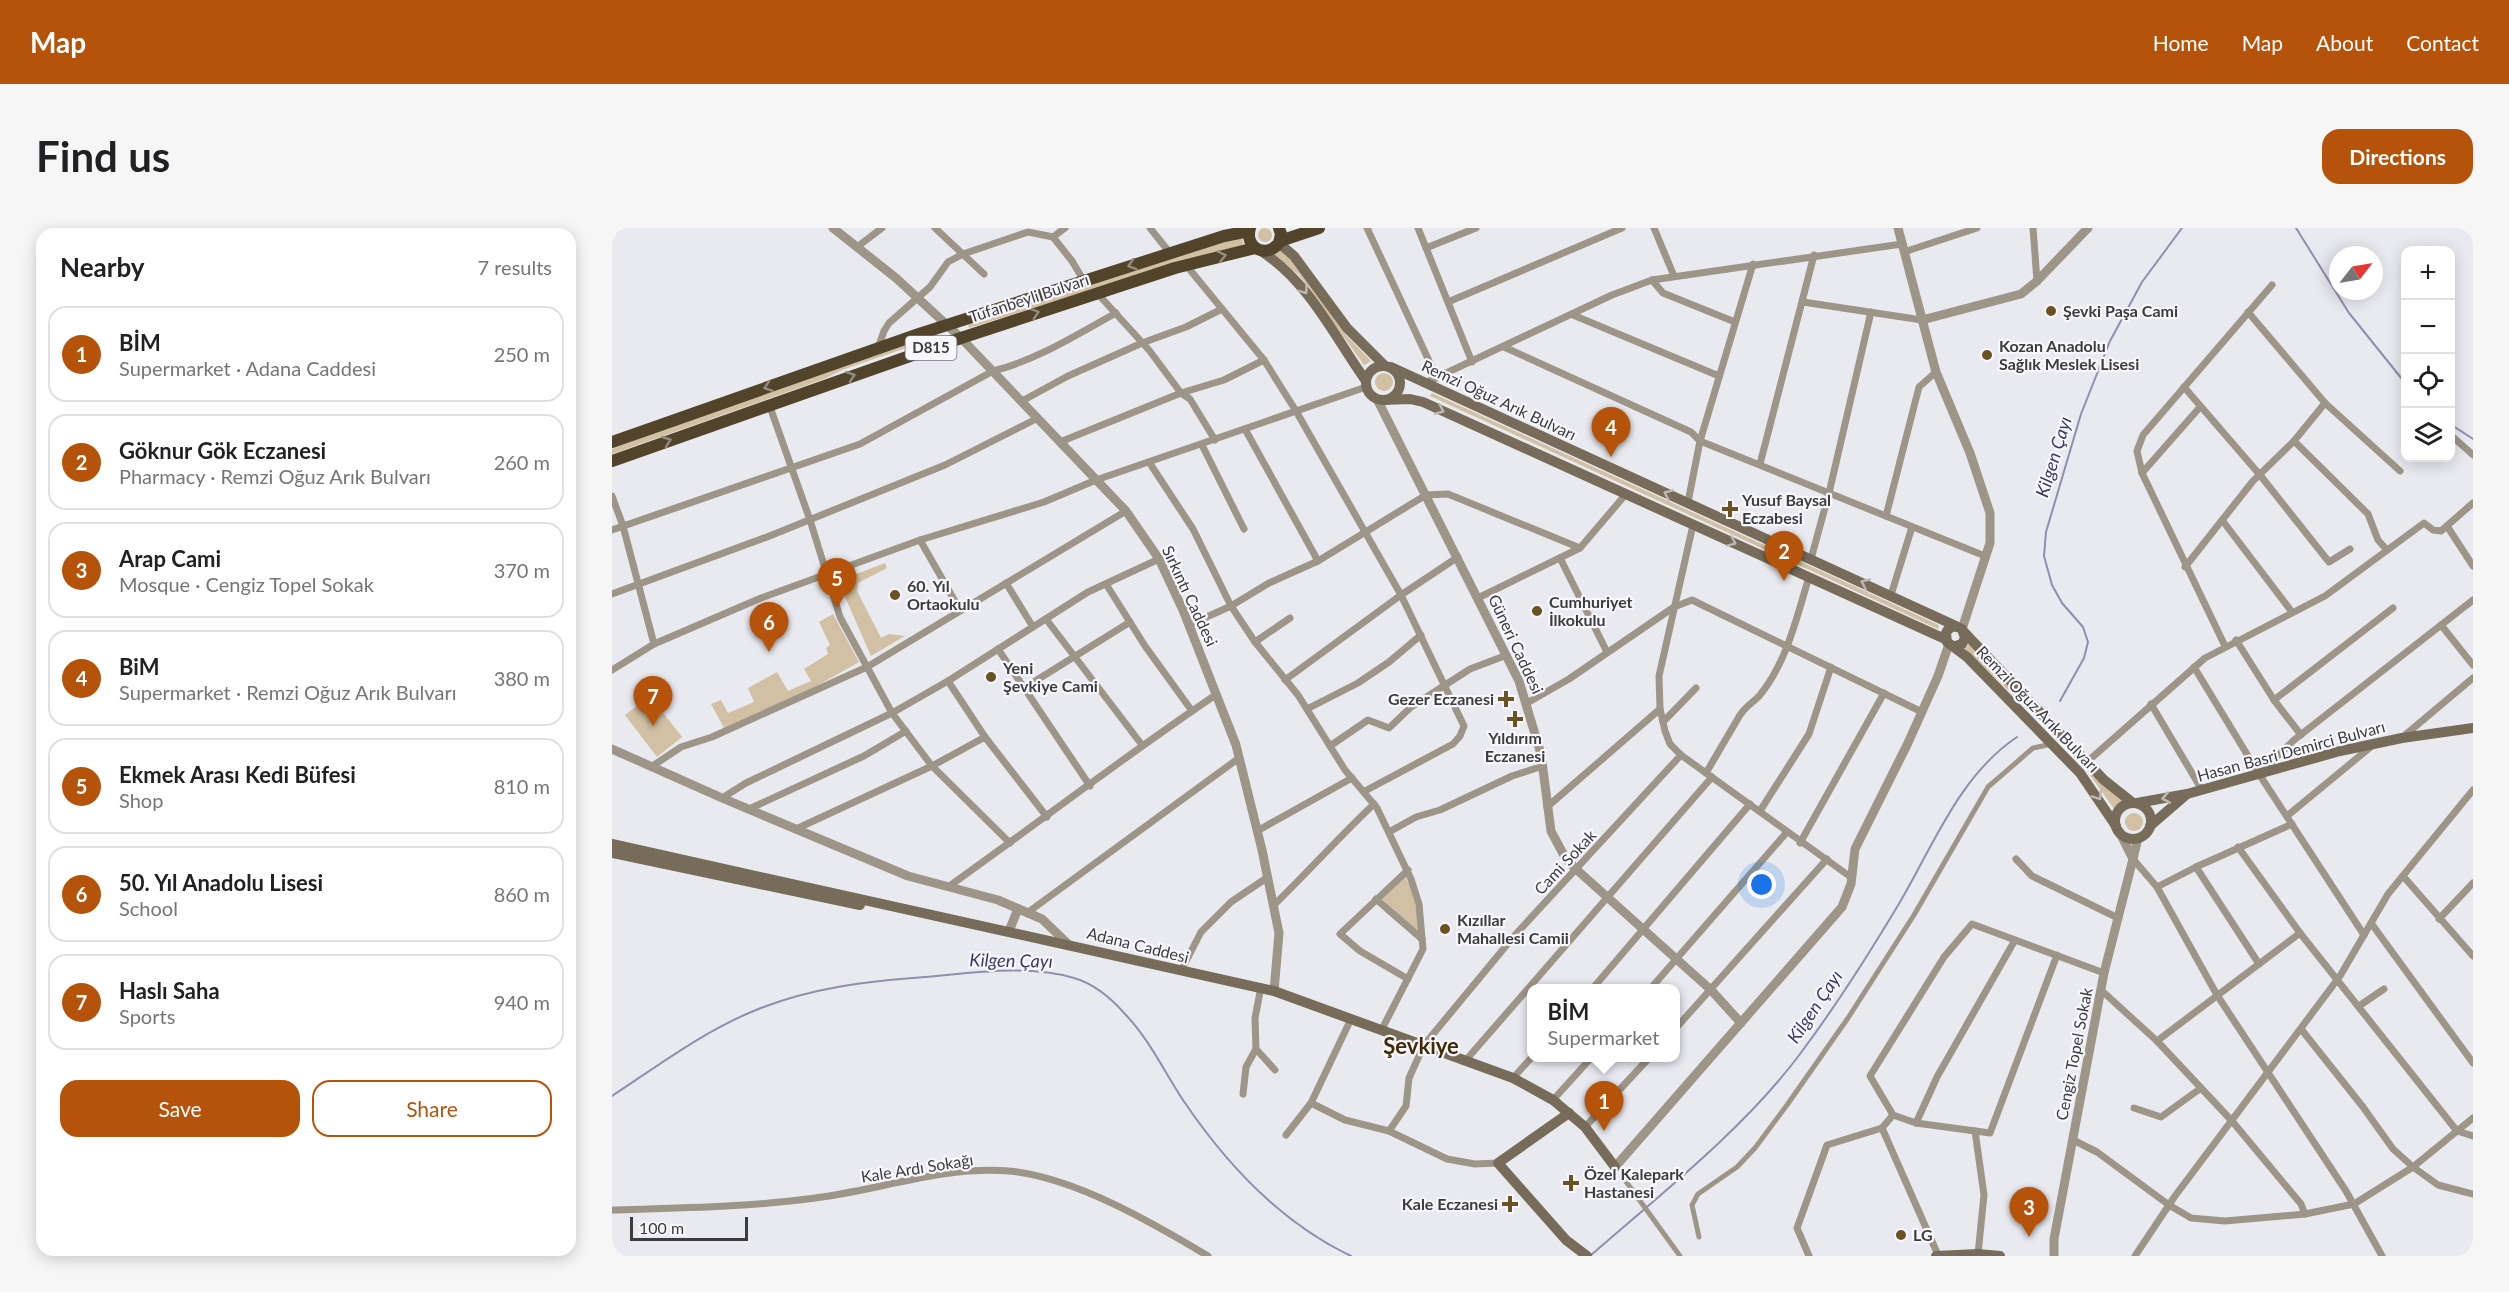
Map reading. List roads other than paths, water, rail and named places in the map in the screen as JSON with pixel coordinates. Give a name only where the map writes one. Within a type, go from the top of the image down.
[{"type":"highway","points":[[1279,228],[1280,242]]},
{"type":"highway","name":"Tufanbeyli Bulvarı","points":[[612,461],[769,404],[1097,293],[1186,265],[1258,250],[1275,249],[1280,242],[1319,228]]},
{"type":"highway","name":"Tufanbeyli Bulvarı","points":[[612,442],[878,348],[1224,236],[1250,229],[1249,241],[1258,250]]},
{"type":"main road","points":[[1280,242],[1294,255],[1347,328],[1398,375],[1400,386],[1394,396],[1380,399]]},
{"type":"main road","name":"Güneri Caddesi","points":[[1258,250],[1285,268],[1300,284],[1366,384],[1368,392],[1380,399]]},
{"type":"main road","points":[[1366,384],[1370,371],[1388,366]]},
{"type":"main road","name":"Remzi Oğuz Arık Bulvarı","points":[[1388,366],[1961,629],[2110,786],[2147,809],[2151,820],[2150,826]]},
{"type":"main road","name":"Remzi Oğuz Arık Bulvarı","points":[[1380,399],[1410,399],[1423,402],[1950,643],[2053,744],[2091,786],[2117,828]]},
{"type":"main road","points":[[1961,629],[1964,641],[1950,643],[1947,630],[1961,629]]},
{"type":"main road","name":"Hasan Basri Demirci Bulvarı","points":[[2135,803],[2187,794],[2402,738],[2473,728]]},
{"type":"main road","name":"Hasan Basri Demirci Bulvarı","points":[[2150,826],[2187,794]]},
{"type":"main road","points":[[2135,803],[2119,810],[2117,828],[2127,838],[2138,838],[2144,836],[2150,826]]},
{"type":"main road","name":"Adana Caddesi","points":[[612,844],[1067,943],[1274,991],[1513,1078],[1553,1100],[1569,1113],[1585,1127],[1615,1167]]},
{"type":"main road","points":[[612,853],[1064,949],[1111,954]]},
{"type":"main road","points":[[1569,1113],[1498,1163],[1566,1240],[1587,1256]]},
{"type":"main road","points":[[1937,1256],[1978,1254],[2000,1256]]},
{"type":"street","points":[[612,233],[618,228]]},
{"type":"street","name":"Sırkıntı Caddesi","points":[[833,228],[918,297],[961,338],[1126,511],[1159,559],[1217,694],[1239,758],[1279,933],[1274,991]]},
{"type":"street","points":[[857,247],[882,228]]},
{"type":"street","points":[[935,228],[984,274]]},
{"type":"street","points":[[1053,237],[1065,228]]},
{"type":"street","points":[[1150,228],[1170,253]]},
{"type":"street","points":[[1368,228],[1437,378]]},
{"type":"street","points":[[1418,228],[1472,362]]},
{"type":"street","points":[[1426,248],[1476,228]]},
{"type":"street","points":[[1448,302],[1622,228]]},
{"type":"street","points":[[1654,228],[1674,276]]},
{"type":"street","points":[[1898,228],[1936,372],[1970,453],[1990,513],[1990,543],[1961,629]]},
{"type":"street","points":[[1425,383],[1612,295],[1652,280],[1814,255],[1903,248],[1977,228]]},
{"type":"street","points":[[2033,228],[2037,281]]},
{"type":"street","points":[[1803,302],[1922,320],[2021,294],[2037,281],[2088,228]]},
{"type":"street","points":[[878,348],[889,323],[930,287],[948,262],[963,254],[1028,232],[1053,237],[1084,281]]},
{"type":"street","points":[[1760,464],[1814,255]]},
{"type":"street","points":[[1688,502],[1700,441],[1753,264]]},
{"type":"street","points":[[1186,265],[1264,360],[1296,411],[1401,595],[1464,726],[1460,736],[1453,744],[1365,791]]},
{"type":"street","points":[[1652,280],[1664,293],[1736,322]]},
{"type":"street","points":[[2225,646],[2185,567],[2142,473],[2137,456],[2140,440],[2272,285]]},
{"type":"street","points":[[1097,293],[1142,343],[1181,393],[1190,399],[1215,440]]},
{"type":"street","points":[[1022,401],[1068,376],[1142,343],[1186,327],[1222,309]]},
{"type":"street","points":[[1811,559],[1829,493],[1871,312]]},
{"type":"street","points":[[2248,312],[2325,403],[2400,471]]},
{"type":"street","points":[[612,530],[860,444],[993,371],[1040,355],[1116,313]]},
{"type":"street","points":[[1573,315],[1719,376]]},
{"type":"street","points":[[1504,347],[1691,432],[1700,441],[1985,556]]},
{"type":"street","points":[[1060,442],[1181,393],[1224,380],[1264,360]]},
{"type":"street","points":[[1886,516],[1919,387],[1936,372]]},
{"type":"street","points":[[612,670],[654,644],[761,598],[920,540],[1044,502],[1096,480],[1202,445],[1366,384]]},
{"type":"street","points":[[2184,387],[2260,475],[2329,562],[2350,549]]},
{"type":"street","name":"Güneri Caddesi","points":[[1380,399],[1507,655],[1527,703],[1543,766],[1549,823],[1554,839],[1566,859],[1577,870],[1646,929],[1711,990],[1741,1023]]},
{"type":"street","points":[[2185,567],[2260,475],[2294,441],[2325,403]]},
{"type":"street","points":[[769,404],[810,520],[840,617],[892,713],[932,766],[1010,843]]},
{"type":"street","points":[[2142,473],[2200,406]]},
{"type":"street","points":[[612,594],[810,520],[945,465],[1038,418]]},
{"type":"street","points":[[1245,429],[1318,561]]},
{"type":"street","points":[[2455,439],[2473,455]]},
{"type":"street","points":[[2294,441],[2368,514],[2378,540],[2387,550]]},
{"type":"street","points":[[1202,445],[1244,529]]},
{"type":"street","points":[[1149,462],[1193,529],[1231,606],[1255,642],[1307,709],[1352,778],[1374,804],[1408,870],[1419,904],[1423,950],[1381,1031]]},
{"type":"street","points":[[1189,625],[1231,606],[1269,583],[1318,561],[1426,495],[1448,494],[1580,548]]},
{"type":"street","points":[[1478,598],[1580,548],[1626,494]]},
{"type":"street","points":[[612,496],[623,526],[654,644]]},
{"type":"street","points":[[2087,762],[2194,667],[2225,646],[2325,597],[2424,523],[2433,530],[2441,531],[2473,503]]},
{"type":"street","points":[[651,767],[681,747],[712,737],[867,667],[1126,511]]},
{"type":"street","points":[[2222,520],[2292,612]]},
{"type":"street","points":[[1693,525],[1659,676],[1660,708],[1670,744],[1681,755],[1760,811],[1800,843],[1827,859],[1852,878]]},
{"type":"street","points":[[2447,526],[2473,566]]},
{"type":"street","points":[[1891,595],[1912,527]]},
{"type":"street","points":[[920,540],[960,610]]},
{"type":"street","points":[[1285,680],[1401,595],[1458,557]]},
{"type":"street","points":[[1560,558],[1607,652]]},
{"type":"street","points":[[723,798],[746,783],[892,713],[948,681],[1088,592],[1159,559]]},
{"type":"street","points":[[1533,984],[1609,897],[1709,775],[1740,715],[1746,706],[1760,696],[1788,646],[1809,577]]},
{"type":"street","points":[[1006,583],[1033,627]]},
{"type":"street","points":[[1106,584],[1192,711]]},
{"type":"street","points":[[1527,703],[1569,679],[1674,607],[1692,600],[1922,712]]},
{"type":"street","points":[[2259,774],[2301,735],[2473,600]]},
{"type":"street","points":[[2274,700],[2393,608]]},
{"type":"street","points":[[1255,642],[1290,618]]},
{"type":"street","points":[[1046,619],[1142,745]]},
{"type":"street","points":[[1024,688],[1130,622]]},
{"type":"street","points":[[2441,625],[2473,665]]},
{"type":"street","points":[[1307,709],[1358,683],[1389,662],[1421,635]]},
{"type":"street","points":[[2236,640],[2274,700],[2301,735]]},
{"type":"street","points":[[1615,1167],[1842,907],[1852,878],[1855,849],[1922,712],[1950,643]]},
{"type":"street","points":[[998,649],[1090,786]]},
{"type":"street","points":[[1330,746],[1368,720],[1389,728],[1411,707],[1470,669],[1507,655]]},
{"type":"street","points":[[1760,811],[1809,734],[1831,667]]},
{"type":"street","points":[[2194,667],[2259,774],[2364,935]]},
{"type":"street","points":[[2402,738],[2473,678]]},
{"type":"street","points":[[948,681],[985,737],[1047,817]]},
{"type":"street","points":[[1663,722],[1696,688]]},
{"type":"street","points":[[1800,843],[1884,693]]},
{"type":"street","points":[[948,887],[1090,786],[1142,745],[1217,694]]},
{"type":"street","points":[[2151,704],[2202,790]]},
{"type":"street","points":[[1547,807],[1660,708]]},
{"type":"street","points":[[749,809],[864,756],[906,731]]},
{"type":"street","points":[[796,829],[932,766],[985,737]]},
{"type":"street","points":[[1700,1237],[1692,1205],[1698,1194],[1737,1167],[1755,1148],[1787,1104],[1887,958],[1939,875],[1988,787],[2033,748],[2053,744]]},
{"type":"street","points":[[2287,816],[2375,744]]},
{"type":"street","points":[[612,749],[908,876],[998,900],[1042,919],[1067,943]]},
{"type":"street","name":"Cami Sokak","points":[[1389,1131],[1406,1106],[1410,1078],[1424,1045],[1515,935],[1681,755]]},
{"type":"street","points":[[1009,931],[1023,911],[1239,758]]},
{"type":"street","points":[[1389,832],[1416,817],[1440,810],[1512,776],[1543,766]]},
{"type":"street","points":[[1257,831],[1352,778]]},
{"type":"street","points":[[2135,1256],[2169,1205],[2338,979],[2371,923],[2403,876],[2473,790]]},
{"type":"street","points":[[1274,906],[1316,864],[1335,840],[1374,804]]},
{"type":"street","points":[[1597,984],[1646,929],[1750,804]]},
{"type":"street","points":[[2157,887],[2238,847],[2292,824]]},
{"type":"street","points":[[2117,828],[2133,859],[2157,887],[2217,995],[2354,1204],[2382,1256]]},
{"type":"street","points":[[1655,984],[1787,832]]},
{"type":"street","name":"Cengiz Topel Sokak","points":[[2054,1256],[2054,1239],[2104,972],[2138,838]]},
{"type":"street","points":[[2238,847],[2300,933],[2457,1131],[2473,1136]]},
{"type":"street","points":[[1680,1024],[1827,859]]},
{"type":"street","points":[[2016,859],[2032,876],[2118,918]]},
{"type":"street","points":[[2196,867],[2259,964]]},
{"type":"street","points":[[1408,870],[1340,934],[1360,951],[1408,979]]},
{"type":"street","points":[[2403,876],[2439,920],[2473,955]]},
{"type":"street","points":[[1181,971],[1201,932],[1231,902],[1268,877]]},
{"type":"street","points":[[2439,920],[2473,883]]},
{"type":"street","points":[[1377,899],[1422,939]]},
{"type":"street","points":[[2371,923],[2473,1063]]},
{"type":"street","points":[[2057,955],[1990,1133],[1916,1123],[1893,1115],[1870,1076],[1944,957],[1972,924],[2104,972]]},
{"type":"street","points":[[2157,1041],[2300,933]]},
{"type":"street","points":[[1916,1123],[1937,1077],[2015,940]]},
{"type":"street","points":[[1243,1094],[1246,1067],[1256,1049],[1255,1018],[1261,987]]},
{"type":"street","points":[[2359,1006],[2384,989]]},
{"type":"street","points":[[1466,1060],[1527,990]]},
{"type":"street","points":[[2101,990],[2157,1041],[2232,1121],[2301,1204],[2305,1214]]},
{"type":"street","points":[[1286,1135],[1311,1103],[1351,1019]]},
{"type":"street","points":[[2301,1029],[2363,1107],[2392,1149],[2438,1185],[2473,1194]]},
{"type":"street","points":[[1256,1049],[1275,1070]]},
{"type":"street","points":[[1513,1078],[1527,1062]]},
{"type":"street","points":[[1553,1100],[1586,1062]]},
{"type":"street","points":[[1585,1127],[1645,1062]]},
{"type":"street","points":[[2134,1108],[2161,1117],[2201,1088]]},
{"type":"street","points":[[1311,1103],[1345,1120],[1389,1131],[1447,1159],[1475,1164],[1498,1163]]},
{"type":"street","points":[[1809,1256],[1797,1228],[1827,1145],[1882,1128],[1893,1115]]},
{"type":"street","points":[[2073,1140],[2097,1152],[2169,1205],[2191,1218],[2225,1221],[2305,1214],[2354,1204],[2413,1167],[2473,1118]]},
{"type":"street","points":[[1882,1128],[1937,1256]]},
{"type":"street","points":[[1976,1131],[1984,1194],[1978,1254]]},
{"type":"street","name":"Kale Ardı Sokağı","points":[[612,1210],[699,1208],[771,1203],[828,1196],[959,1172],[1010,1172],[1052,1182],[1117,1206],[1146,1219],[1208,1256]]},
{"type":"street","points":[[1622,1176],[1680,1256]]},
{"type":"waterway","name":"Kilgen Çayı","points":[[2060,701],[2084,658],[2088,642],[2083,627],[2062,603],[2052,585],[2044,556],[2046,532],[2081,414],[2110,341],[2142,282],[2182,228]]},
{"type":"waterway","name":"Kilgen Çayı","points":[[2296,228],[2349,313],[2401,378]]},
{"type":"waterway","name":"Kilgen Çayı","points":[[2455,427],[2473,439]]},
{"type":"waterway","name":"Kilgen Çayı","points":[[1590,1256],[1701,1160],[1778,1081],[1839,999],[1900,902],[1937,834],[1964,791],[1979,771],[2017,737]]},
{"type":"waterway","name":"Kilgen Çayı","points":[[612,1096],[718,1028],[756,1010],[797,996],[860,983],[961,974],[1019,970],[1057,974],[1089,984],[1114,1002],[1142,1034],[1183,1100],[1237,1169],[1257,1190],[1302,1227],[1351,1256]]},
{"type":"place","name":"Şevki Paşa Cami","points":[[2051,311]]},
{"type":"place","name":"Kozan Anadolu Sağlık Meslek Lisesi","points":[[1987,355]]},
{"type":"place","name":"BiM","points":[[1611,457]]},
{"type":"place","name":"Yusuf Baysal Eczabesi","points":[[1730,509]]},
{"type":"place","name":"Göknur Gök Eczanesi","points":[[1784,581]]},
{"type":"place","name":"60. Yıl Ortaokulu","points":[[895,595]]},
{"type":"place","name":"Ekmek Arası Kedi Büfesi","points":[[837,608]]},
{"type":"place","name":"Cumhuriyet İlkokulu","points":[[1537,611]]},
{"type":"place","name":"50. Yıl Anadolu Lisesi","points":[[769,652]]},
{"type":"place","name":"Yeni Şevkiye Cami","points":[[991,677]]},
{"type":"place","name":"Gezer Eczanesi","points":[[1506,699]]},
{"type":"place","name":"Yıldırım Eczanesi","points":[[1515,719]]},
{"type":"place","name":"Haslı Saha","points":[[653,726]]},
{"type":"place","name":"Kızıllar Mahallesi Camii","points":[[1445,929]]},
{"type":"place","name":"BİM","points":[[1604,1131]]},
{"type":"place","name":"Özel Kalepark Hastanesi","points":[[1571,1183]]},
{"type":"place","name":"Kale Eczanesi","points":[[1510,1204]]},
{"type":"place","name":"LG","points":[[1901,1235]]},
{"type":"place","name":"Arap Cami","points":[[2029,1237]]},
{"type":"district","name":"Şevkiye","points":[[1421,1046]]}]
